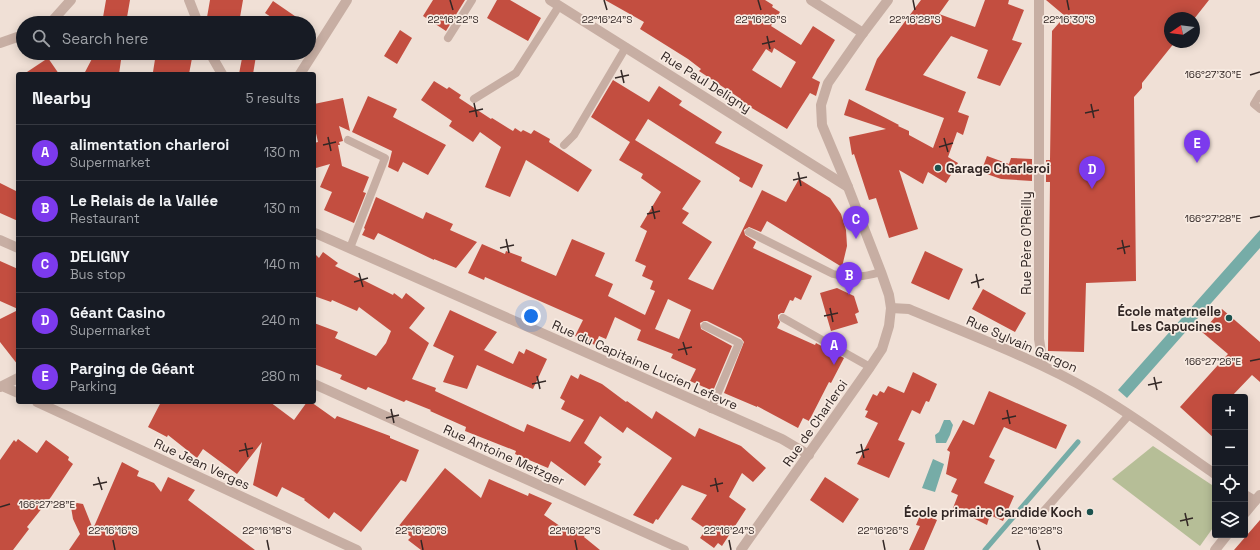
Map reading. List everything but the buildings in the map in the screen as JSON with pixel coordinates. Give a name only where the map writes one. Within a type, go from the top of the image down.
[{"type":"street","points":[[57,16],[71,0]]},
{"type":"street","points":[[189,0],[195,16]]},
{"type":"street","points":[[316,49],[347,0]]},
{"type":"street","name":"Rue Paul Deligny","points":[[550,0],[848,187]]},
{"type":"street","points":[[811,0],[863,32]]},
{"type":"street","name":"Rue de Charleroi","points":[[740,550],[809,455],[870,367],[882,348],[886,338],[891,319],[889,295],[848,187],[822,125],[820,105],[828,83],[863,32],[888,0]]},
{"type":"street","name":"Rue Père O'Reilly","points":[[1039,0],[1039,339],[1043,365]]},
{"type":"street","points":[[0,43],[16,37]]},
{"type":"street","points":[[214,60],[221,72]]},
{"type":"street","points":[[301,72],[309,60]]},
{"type":"street","name":"Rue du Capitaine Lucien Lefevre","points":[[316,232],[792,444],[809,455]]},
{"type":"street","points":[[0,240],[16,247]]},
{"type":"street","name":"Rue Sylvain Gargon","points":[[891,308],[909,309],[1043,365],[1093,392],[1212,472]]},
{"type":"street","points":[[1,386],[16,379]]},
{"type":"street","name":"Rue Antoine Metzger","points":[[316,385],[684,550]]},
{"type":"street","points":[[1,386],[16,392]]},
{"type":"street","name":"Rue Jean Verges","points":[[41,404],[357,550]]},
{"type":"street","points":[[1248,509],[1257,498]]},
{"type":"street","points":[[1215,550],[1225,538]]},
{"type":"lane","points":[[448,38],[472,0]]},
{"type":"lane","points":[[474,99],[516,74],[559,6]]},
{"type":"lane","points":[[564,145],[574,135],[626,47]]},
{"type":"lane","points":[[1260,94],[1254,104],[1260,109]]},
{"type":"lane","points":[[348,140],[385,158],[350,248]]},
{"type":"lane","points":[[749,232],[833,274],[845,277],[863,277],[881,272]]},
{"type":"lane","points":[[783,318],[870,367]]},
{"type":"lane","points":[[705,326],[739,343],[711,409]]},
{"type":"lane","points":[[1042,513],[1126,413]]},
{"type":"green space","points":[[1153,446],[1212,485],[1212,529],[1200,546],[1112,479]]},
{"type":"water","points":[[1260,230],[1260,248],[1127,398],[1118,390]]},
{"type":"water","points":[[944,420],[950,420],[953,425],[950,435],[946,443],[936,443],[935,435],[939,432]]},
{"type":"water","points":[[933,459],[944,464],[935,492],[922,488]]},
{"type":"waterway","points":[[985,550],[1078,442]]},
{"type":"place","name":"Parging de Géant","points":[[1197,163]]},
{"type":"place","name":"Garage Charleroi","points":[[938,168]]},
{"type":"place","name":"Géant Casino","points":[[1092,189]]},
{"type":"place","name":"DELIGNY","points":[[856,239]]},
{"type":"place","name":"Le Relais de la Vallée","points":[[849,295]]},
{"type":"place","name":"École maternelle Les Capucines","points":[[1229,318]]},
{"type":"place","name":"alimentation charleroi","points":[[834,365]]},
{"type":"place","name":"École primaire Candide Koch","points":[[1090,512]]}]
